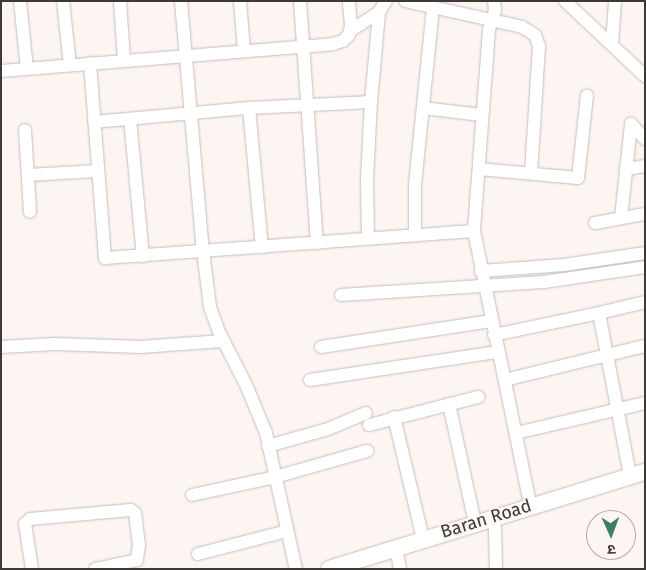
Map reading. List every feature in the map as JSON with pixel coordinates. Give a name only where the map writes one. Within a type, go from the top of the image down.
[{"type":"main road","name":"Baran Road","points":[[329,569],[530,505],[640,477]]},
{"type":"main road","name":"Baran Road","points":[[362,569],[399,563],[495,528],[603,493],[640,477]]},
{"type":"street","points":[[20,1],[26,69]]},
{"type":"street","points":[[63,1],[70,65]]},
{"type":"street","points":[[120,1],[124,60]]},
{"type":"street","points":[[181,1],[203,251],[210,307],[223,341],[247,387],[268,446],[296,569]]},
{"type":"street","points":[[240,1],[244,50]]},
{"type":"street","points":[[300,1],[317,242]]},
{"type":"street","points":[[350,1],[350,31]]},
{"type":"street","points":[[405,1],[529,30],[535,35],[539,46],[531,173]]},
{"type":"street","points":[[494,1],[495,10],[492,21],[482,115],[474,231],[530,505]]},
{"type":"street","points":[[565,1],[580,7],[612,45],[645,76]]},
{"type":"street","points":[[612,45],[615,1]]},
{"type":"street","points":[[1,71],[339,42],[346,38],[350,31],[383,7]]},
{"type":"street","points":[[368,238],[367,180],[371,102],[383,7]]},
{"type":"street","points":[[415,235],[415,185],[433,8]]},
{"type":"street","points":[[90,63],[97,171],[106,258],[474,231]]},
{"type":"street","points":[[478,168],[578,178],[587,95]]},
{"type":"street","points":[[94,122],[192,115],[249,108],[371,102]]},
{"type":"street","points":[[249,108],[262,247]]},
{"type":"street","points":[[423,108],[482,115]]},
{"type":"street","points":[[130,119],[143,256]]},
{"type":"street","points":[[621,218],[630,124],[645,139]]},
{"type":"street","points":[[25,130],[30,212]]},
{"type":"street","points":[[626,169],[645,166]]},
{"type":"street","points":[[28,175],[97,171]]},
{"type":"street","points":[[595,223],[645,214]]},
{"type":"street","points":[[481,271],[564,265],[645,253]]},
{"type":"street","points":[[341,295],[561,280],[645,267]]},
{"type":"street","points":[[494,335],[645,302]]},
{"type":"street","points":[[599,313],[616,409],[640,477]]},
{"type":"street","points":[[321,347],[491,321]]},
{"type":"street","points":[[1,348],[55,344],[141,347],[223,341]]},
{"type":"street","points":[[505,380],[645,346]]},
{"type":"street","points":[[310,380],[498,352]]},
{"type":"street","points":[[268,446],[367,419],[394,417],[478,397]]},
{"type":"street","points":[[516,433],[645,403]]},
{"type":"street","points":[[449,404],[475,523]]},
{"type":"street","points":[[394,417],[423,539]]},
{"type":"street","points":[[192,495],[275,476],[367,451]]},
{"type":"street","points":[[32,569],[25,524],[30,519],[132,510],[135,513],[139,544],[137,560],[95,569]]},
{"type":"street","points":[[495,528],[496,569]]},
{"type":"street","points":[[198,554],[287,531]]}]
